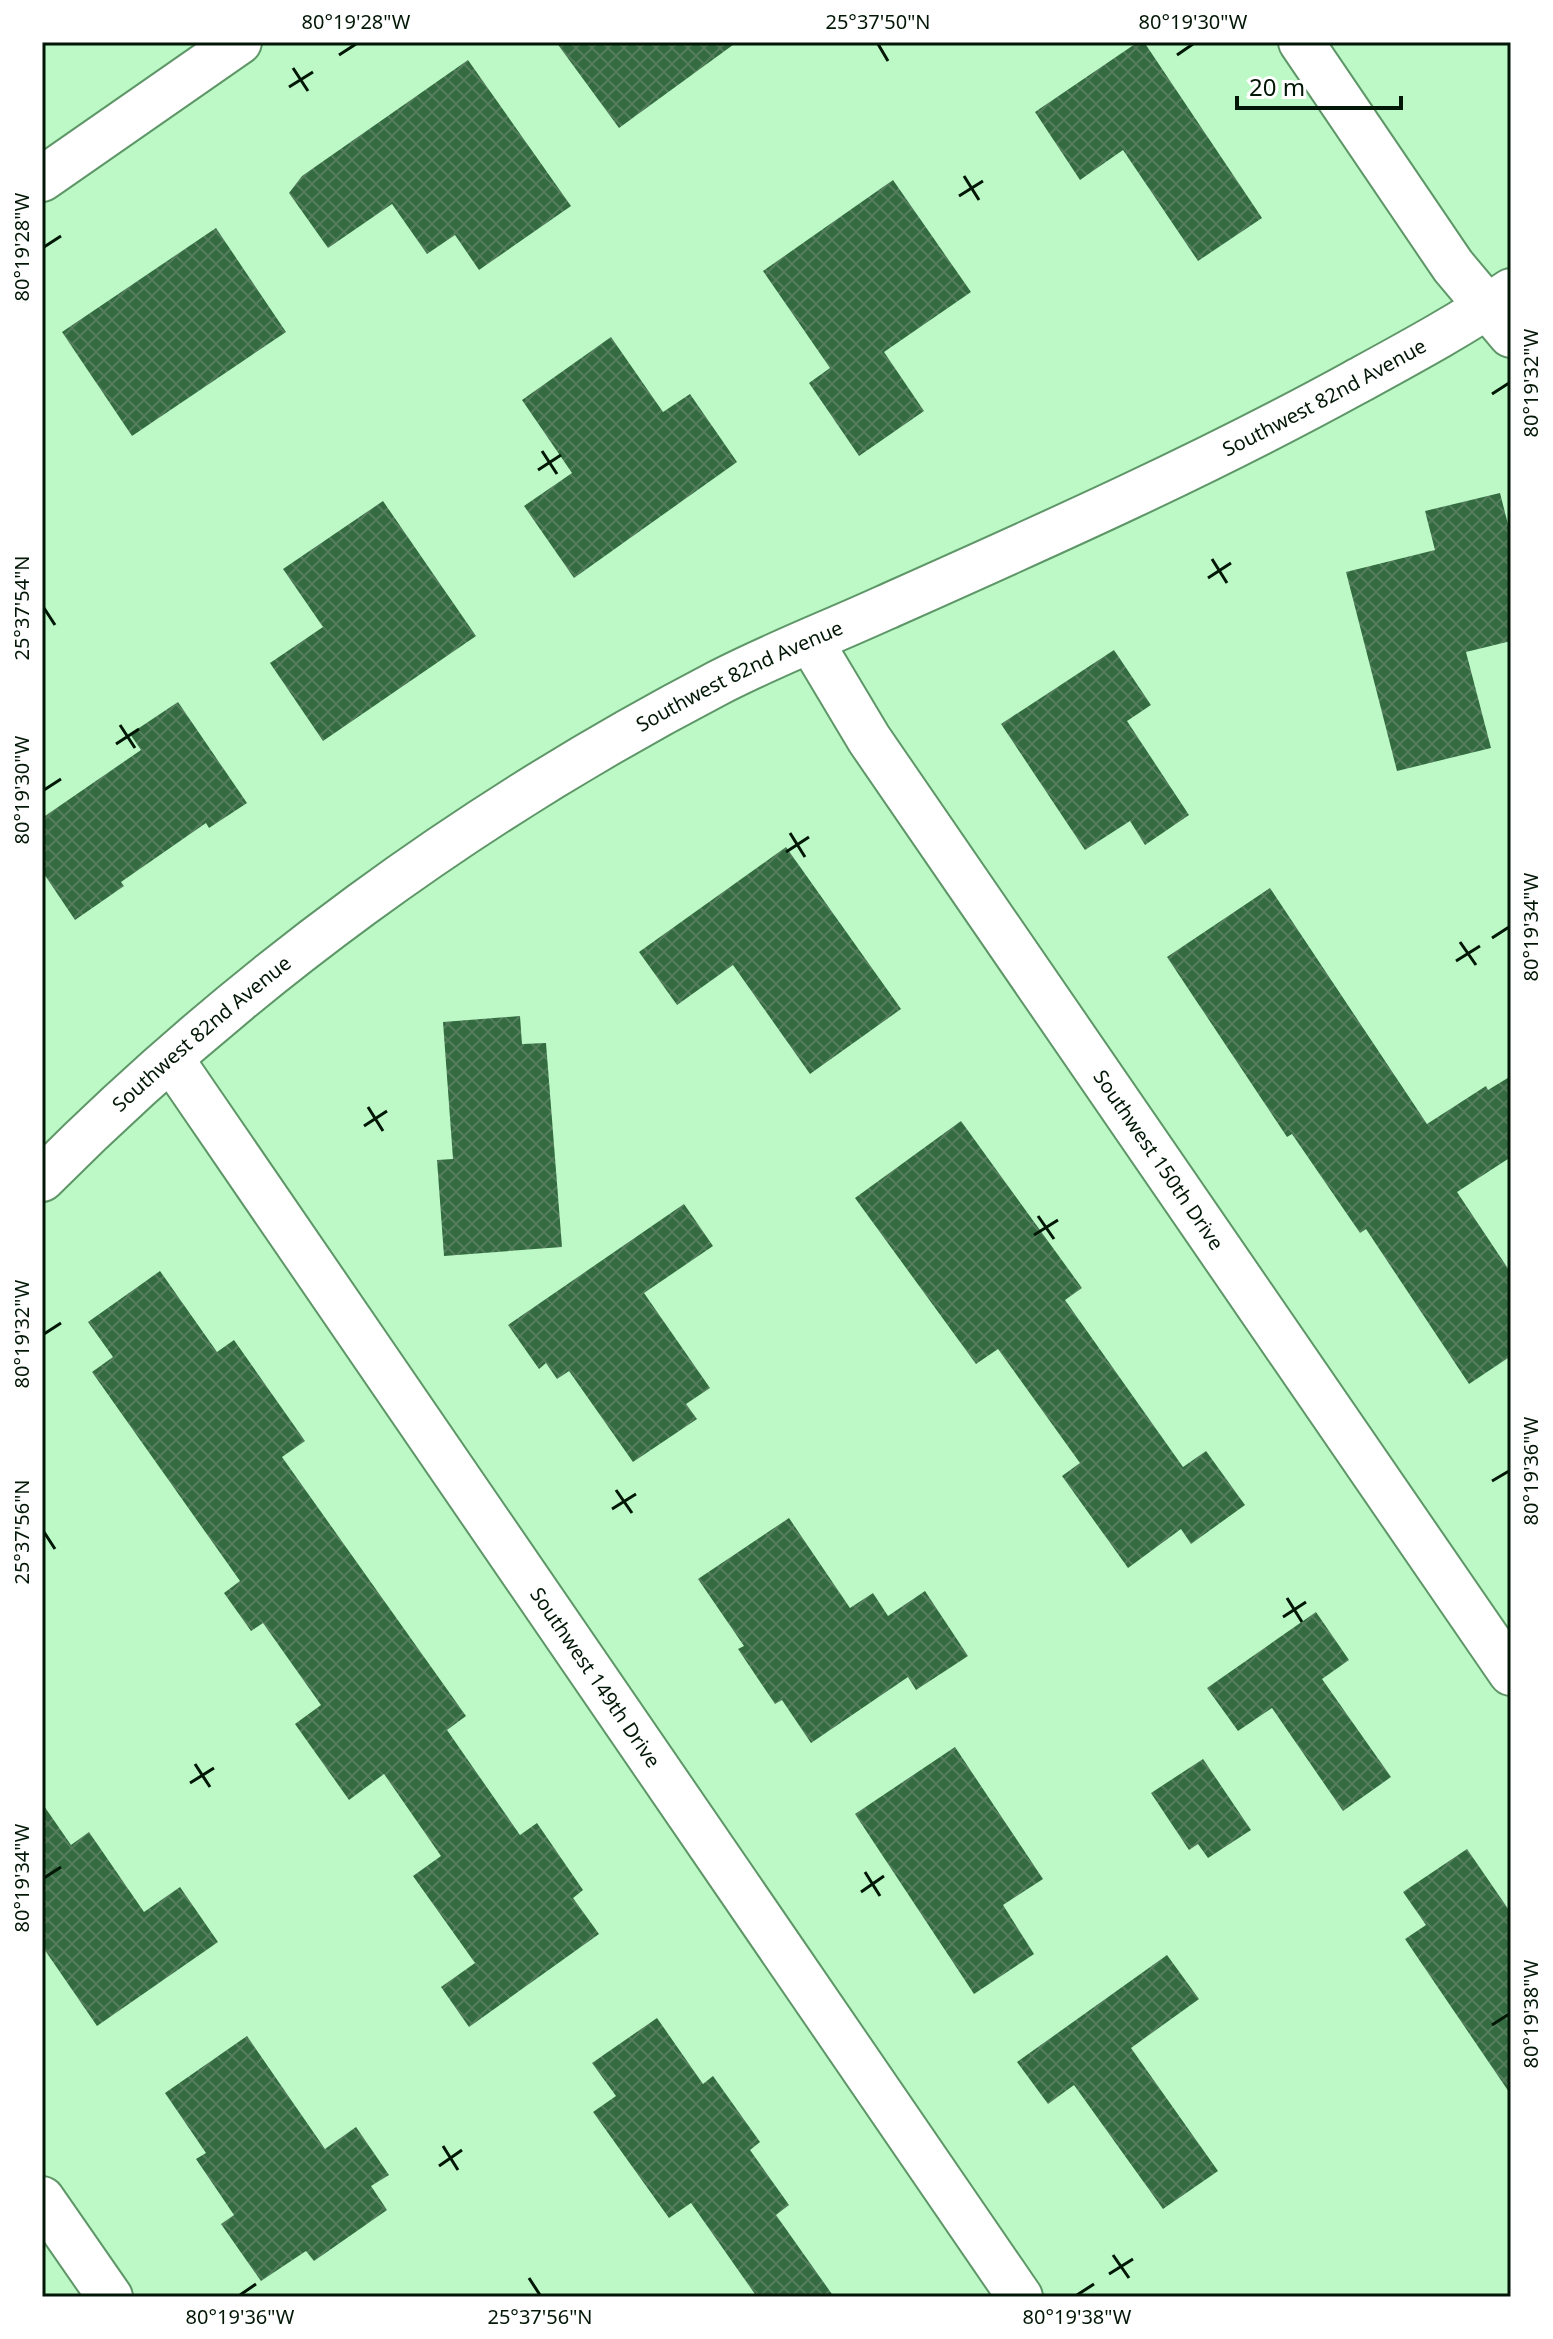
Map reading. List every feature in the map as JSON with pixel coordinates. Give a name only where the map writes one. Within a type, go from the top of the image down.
[{"type":"street","points":[[42,179],[239,42]]},
{"type":"street","points":[[1301,42],[1453,266],[1503,311]]},
{"type":"street","name":"Southwest 82nd Avenue","points":[[42,1179],[171,1059],[332,927],[576,762],[708,689],[1212,459],[1403,356],[1503,311]]},
{"type":"street","name":"Southwest 150th Drive","points":[[811,642],[869,739],[1511,1673]]},
{"type":"street","name":"Southwest 149th Drive","points":[[171,1059],[1020,2297]]},
{"type":"street","points":[[42,2199],[56,2246],[110,2297]]},
{"type":"building","points":[[556,42],[737,42],[619,128]]},
{"type":"building","points":[[1138,42],[1144,42],[1262,218],[1198,261],[1123,150],[1080,180],[1035,112]]},
{"type":"building","points":[[468,60],[571,206],[479,270],[455,235],[427,254],[392,204],[328,248],[289,193],[302,176]]},
{"type":"building","points":[[893,180],[971,292],[884,352],[924,411],[859,456],[809,383],[830,368],[763,271]]},
{"type":"building","points":[[216,228],[286,332],[132,436],[62,332]]},
{"type":"building","points":[[611,337],[663,412],[690,394],[737,462],[574,578],[524,506],[572,473],[522,400]]},
{"type":"building","points":[[1500,493],[1511,536],[1511,641],[1466,652],[1491,748],[1397,771],[1346,572],[1435,550],[1425,511]]},
{"type":"building","points":[[383,501],[476,636],[323,741],[270,663],[323,627],[283,569]]},
{"type":"building","points":[[1114,650],[1151,705],[1127,721],[1189,815],[1145,845],[1130,821],[1085,850],[1001,724]]},
{"type":"building","points":[[178,702],[247,803],[209,828],[206,823],[121,882],[124,886],[75,920],[42,871],[42,818],[141,750],[130,734]]},
{"type":"building","points":[[786,847],[901,1009],[810,1074],[733,965],[677,1005],[639,952]]},
{"type":"building","points":[[1270,888],[1427,1124],[1486,1086],[1488,1090],[1511,1076],[1511,1157],[1457,1192],[1511,1273],[1511,1356],[1469,1384],[1366,1229],[1360,1233],[1292,1134],[1287,1137],[1167,957]]},
{"type":"building","points":[[520,1016],[522,1044],[546,1043],[562,1247],[444,1256],[437,1160],[453,1159],[443,1022]]},
{"type":"building","points":[[961,1121],[1082,1288],[1065,1300],[1183,1467],[1206,1451],[1245,1505],[1191,1544],[1181,1529],[1128,1568],[1062,1476],[1080,1463],[998,1349],[976,1364],[855,1198]]},
{"type":"building","points":[[684,1204],[713,1246],[644,1293],[710,1388],[686,1404],[697,1419],[633,1462],[569,1371],[557,1379],[546,1363],[539,1369],[508,1325]]},
{"type":"building","points":[[160,1271],[217,1352],[234,1340],[305,1441],[282,1457],[466,1716],[447,1730],[520,1835],[537,1823],[583,1890],[573,1898],[599,1934],[469,2027],[441,1987],[475,1963],[413,1876],[441,1856],[384,1774],[349,1800],[295,1724],[321,1705],[263,1623],[251,1631],[224,1593],[240,1581],[92,1372],[113,1357],[88,1322]]},
{"type":"building","points":[[789,1518],[850,1608],[873,1593],[888,1616],[925,1591],[968,1656],[916,1690],[908,1677],[811,1743],[782,1700],[775,1704],[738,1649],[744,1646],[698,1579]]},
{"type":"building","points":[[1316,1612],[1349,1660],[1322,1679],[1391,1777],[1343,1811],[1272,1708],[1238,1731],[1207,1688]]},
{"type":"building","points":[[955,1747],[1043,1879],[1003,1905],[1034,1954],[974,1994],[855,1814]]},
{"type":"building","points":[[1203,1759],[1251,1830],[1208,1858],[1198,1844],[1189,1850],[1151,1793]]},
{"type":"building","points":[[42,1803],[71,1845],[89,1832],[144,1912],[180,1887],[218,1942],[97,2026],[42,1946]]},
{"type":"building","points":[[1467,1849],[1511,1913],[1511,2095],[1405,1939],[1426,1925],[1403,1892]]},
{"type":"building","points":[[1167,1955],[1199,1999],[1131,2048],[1218,2171],[1163,2209],[1074,2085],[1048,2104],[1017,2062]]},
{"type":"building","points":[[657,2018],[703,2084],[713,2076],[760,2142],[750,2150],[789,2205],[776,2215],[834,2297],[757,2297],[691,2203],[669,2218],[593,2112],[616,2096],[592,2063]]},
{"type":"building","points":[[247,2036],[325,2149],[356,2127],[389,2175],[371,2186],[387,2210],[314,2261],[306,2251],[261,2281],[221,2224],[234,2215],[196,2159],[206,2153],[165,2093]]}]
